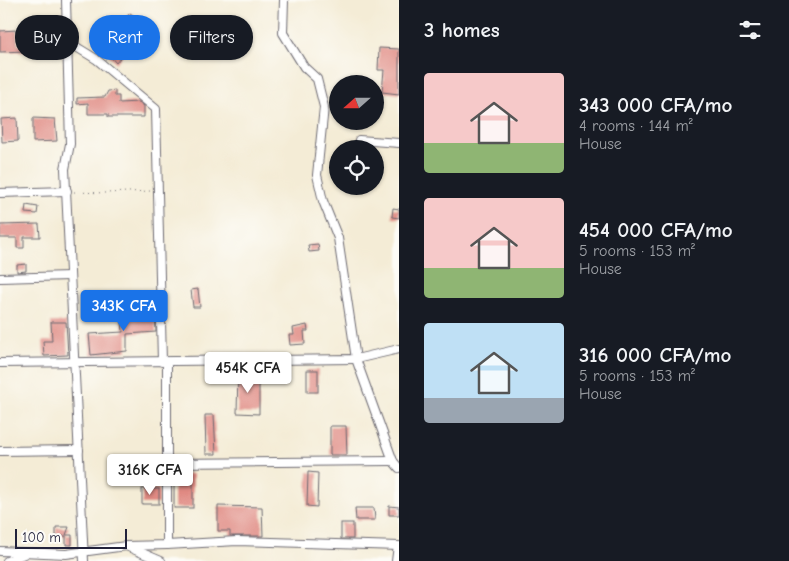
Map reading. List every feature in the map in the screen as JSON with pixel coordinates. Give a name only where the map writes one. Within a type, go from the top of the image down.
[{"type":"street","points":[[66,0],[66,15]]},
{"type":"street","points":[[284,0],[283,34],[304,67],[317,79],[324,107],[317,175],[323,201],[338,238],[356,359],[393,461],[399,468]]},
{"type":"street","points":[[79,49],[96,59],[156,109],[168,545]]},
{"type":"street","points":[[66,60],[70,144],[65,169],[84,561]]},
{"type":"street","points":[[384,142],[399,143]]},
{"type":"street","points":[[0,193],[67,191]]},
{"type":"street","points":[[0,278],[70,276]]},
{"type":"street","points":[[0,363],[356,359],[399,349]]},
{"type":"street","points":[[0,451],[79,450]]},
{"type":"street","points":[[166,463],[393,461]]},
{"type":"street","points":[[0,551],[26,553],[84,552],[126,546],[236,541],[398,546],[396,561]]},
{"type":"street","points":[[126,546],[161,561]]},
{"type":"street","points":[[7,561],[26,553]]},
{"type":"path","points":[[67,191],[106,193],[158,190]]},
{"type":"building","points":[[15,30],[15,51],[0,52],[0,31]]},
{"type":"building","points":[[379,48],[399,49],[399,94],[384,92],[384,70],[378,70]]},
{"type":"building","points":[[115,90],[115,96],[119,96],[119,103],[139,102],[144,106],[144,117],[108,117],[108,114],[88,114],[88,103],[77,104],[77,98],[105,97],[108,91]]},
{"type":"building","points":[[17,118],[18,141],[2,142],[1,119]]},
{"type":"building","points":[[33,118],[55,119],[57,141],[33,142]]},
{"type":"building","points":[[26,205],[38,207],[37,214],[25,213]]},
{"type":"building","points":[[393,208],[399,209],[399,218],[392,217]]},
{"type":"building","points":[[39,224],[40,237],[24,237],[24,248],[17,248],[17,238],[0,238],[0,225]]},
{"type":"building","points":[[318,244],[319,251],[309,252],[308,245]]},
{"type":"building","points":[[26,264],[26,271],[17,272],[17,265]]},
{"type":"building","points":[[198,289],[200,307],[193,307],[191,290]]},
{"type":"building","points":[[155,309],[156,332],[127,334],[127,351],[91,355],[89,334],[123,332],[121,311]]},
{"type":"building","points":[[51,322],[66,322],[68,355],[44,356],[43,341],[52,341]]},
{"type":"building","points":[[307,325],[308,331],[304,331],[305,344],[290,345],[289,335],[294,335],[293,328]]},
{"type":"building","points":[[307,370],[318,370],[318,392],[307,392]]},
{"type":"building","points":[[238,373],[259,374],[259,414],[237,413]]},
{"type":"building","points":[[205,415],[214,415],[216,454],[206,454]]},
{"type":"building","points":[[330,426],[346,426],[347,455],[330,455]]},
{"type":"building","points":[[308,472],[318,473],[317,507],[307,506]]},
{"type":"building","points":[[174,474],[193,474],[193,508],[174,508]]},
{"type":"building","points":[[142,489],[159,489],[159,504],[142,504]]},
{"type":"building","points":[[218,506],[262,507],[263,536],[230,536],[230,531],[218,531]]},
{"type":"building","points":[[389,506],[399,507],[399,515],[389,515]]},
{"type":"building","points":[[355,508],[374,508],[375,520],[356,520]]},
{"type":"building","points":[[341,523],[353,523],[353,539],[341,539]]},
{"type":"building","points":[[56,527],[69,527],[66,535],[72,535],[72,545],[66,545],[66,536],[56,536]]}]
